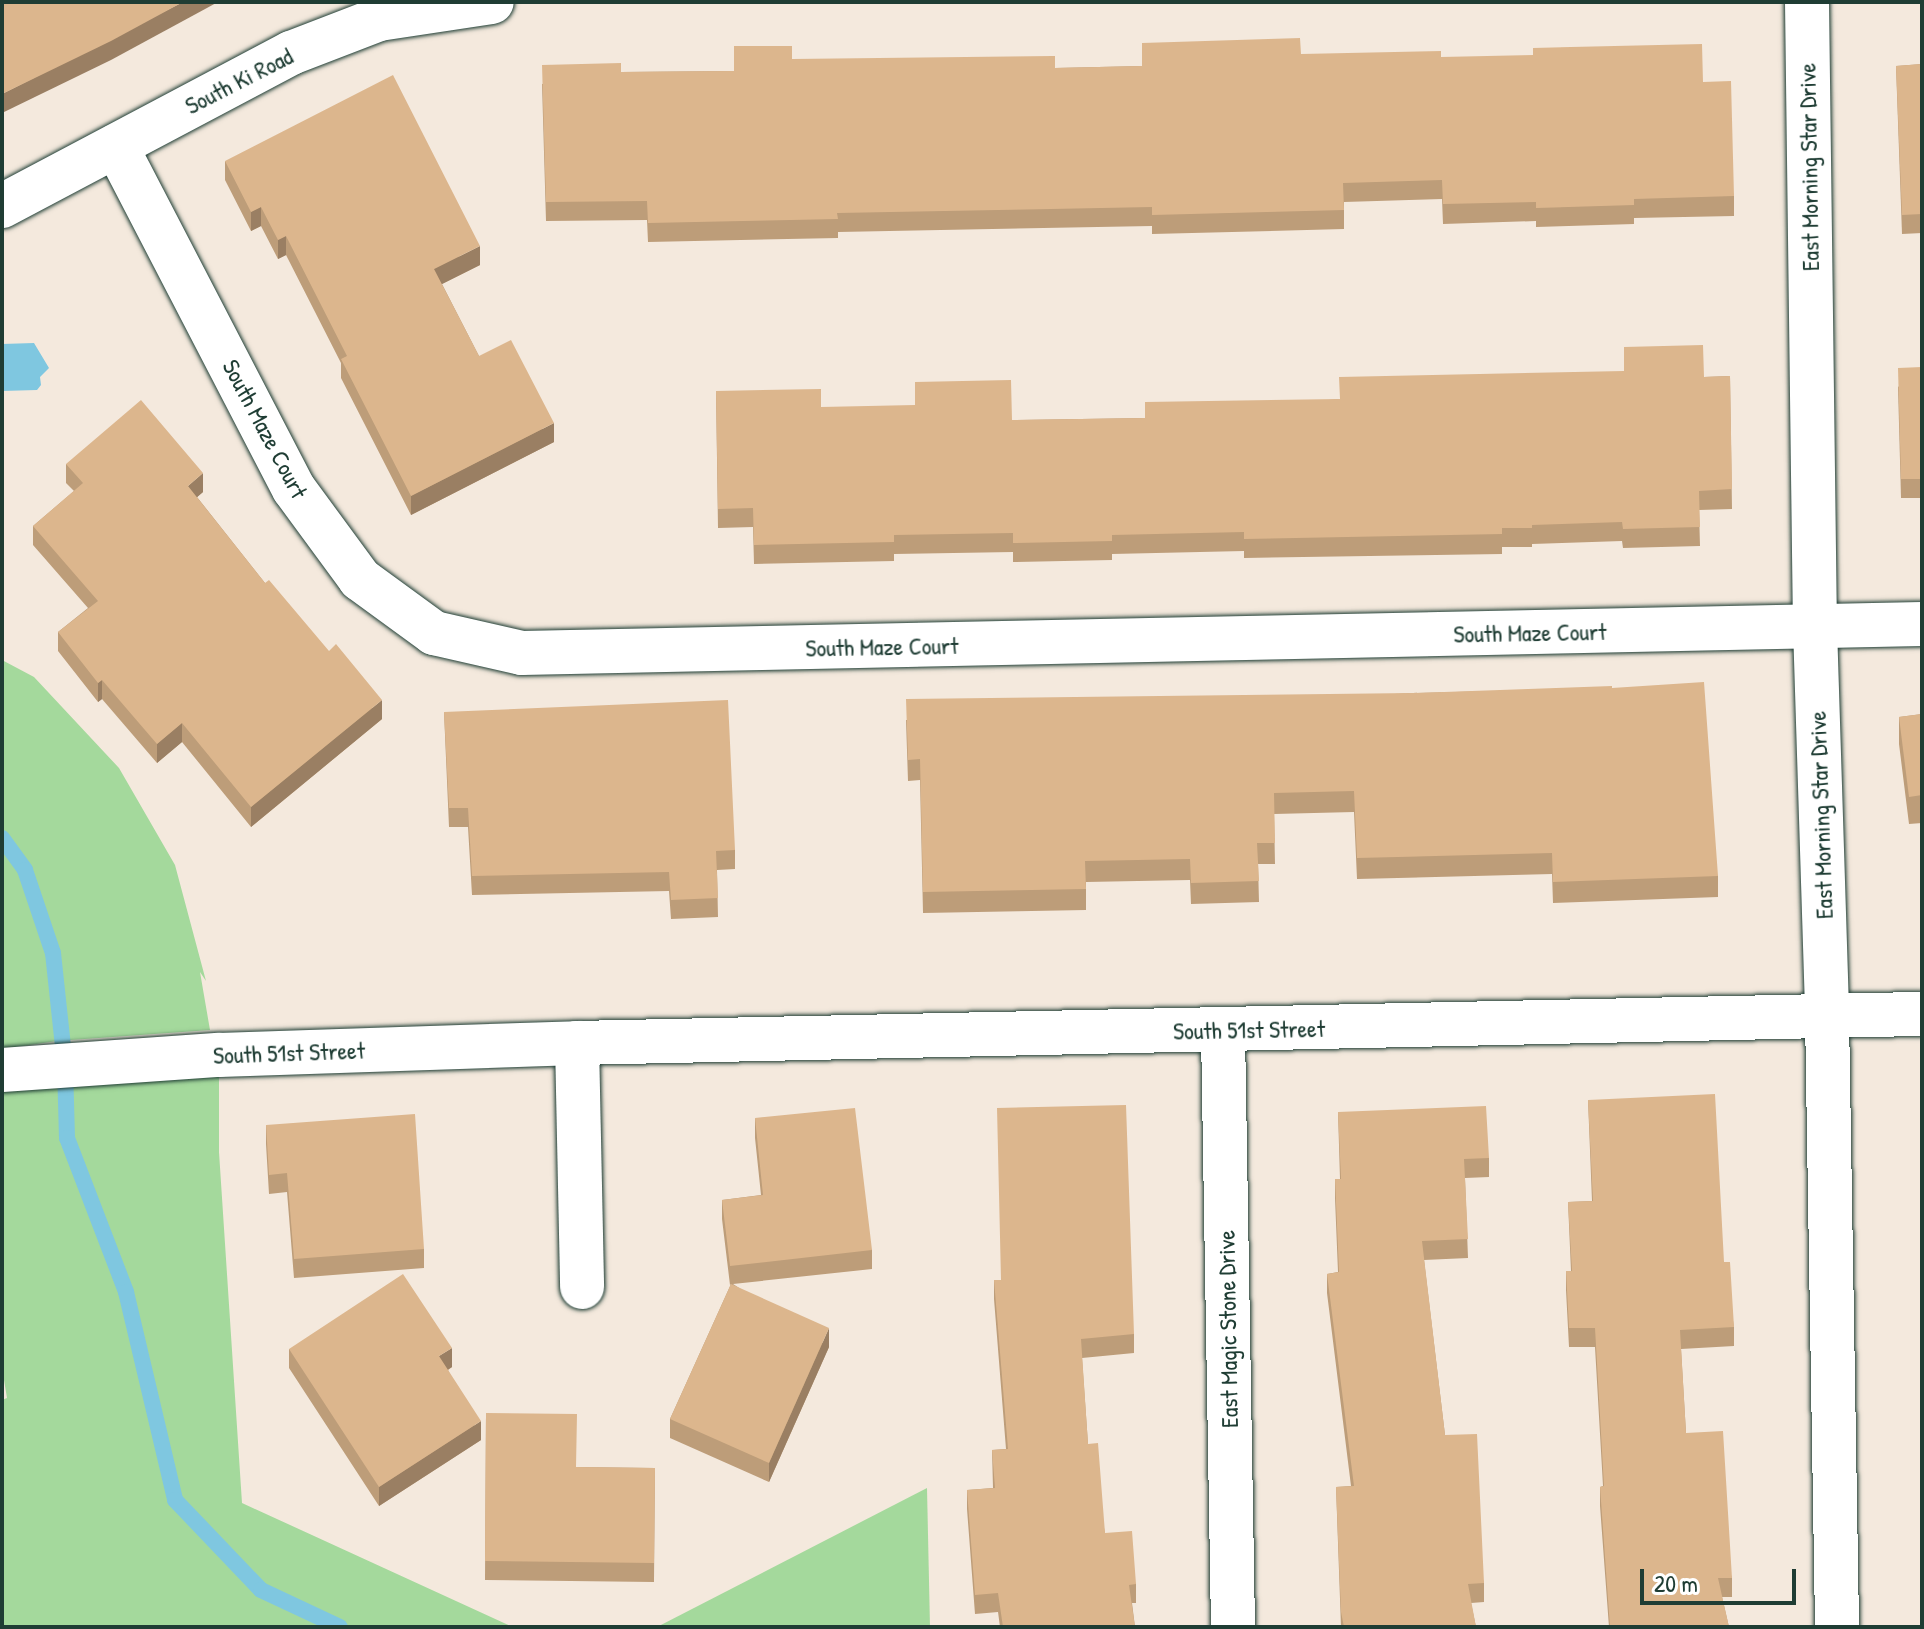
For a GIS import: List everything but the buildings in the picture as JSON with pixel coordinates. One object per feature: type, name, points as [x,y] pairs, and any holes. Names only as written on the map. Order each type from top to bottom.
[{"type":"street","name":"South Ki Road","points":[[2,206],[291,53],[379,19],[492,2]]},
{"type":"street","name":"East Morning Star Drive","points":[[1807,2],[1815,627],[1827,1015],[1837,1627]]},
{"type":"street","name":"South Maze Court","points":[[116,146],[294,489],[360,579],[434,633],[522,653],[1922,624]]},
{"type":"street","name":"South 51st Street","points":[[2,1070],[219,1055],[577,1043],[1922,1014]]},
{"type":"street","name":"East Magic Stone Drive","points":[[1223,1031],[1233,1627]]},
{"type":"street","points":[[577,1043],[582,1287]]},
{"type":"green space","points":[[2,660],[34,677],[119,768],[175,865],[206,981],[200,972],[210,1030],[57,1041],[2,1049]]},
{"type":"green space","points":[[219,1055],[219,1152],[242,1503],[513,1627],[2,1627],[2,1400],[7,1398],[2,1368],[2,1070]]},
{"type":"green space","points":[[927,1488],[930,1627],[657,1627]]},
{"type":"water","points":[[34,343],[49,368],[40,377],[41,385],[37,390],[2,391],[2,344]]},
{"type":"waterway","points":[[2,838],[25,870],[53,953],[65,1066],[67,1138],[126,1292],[175,1500],[261,1590],[340,1627]]}]
